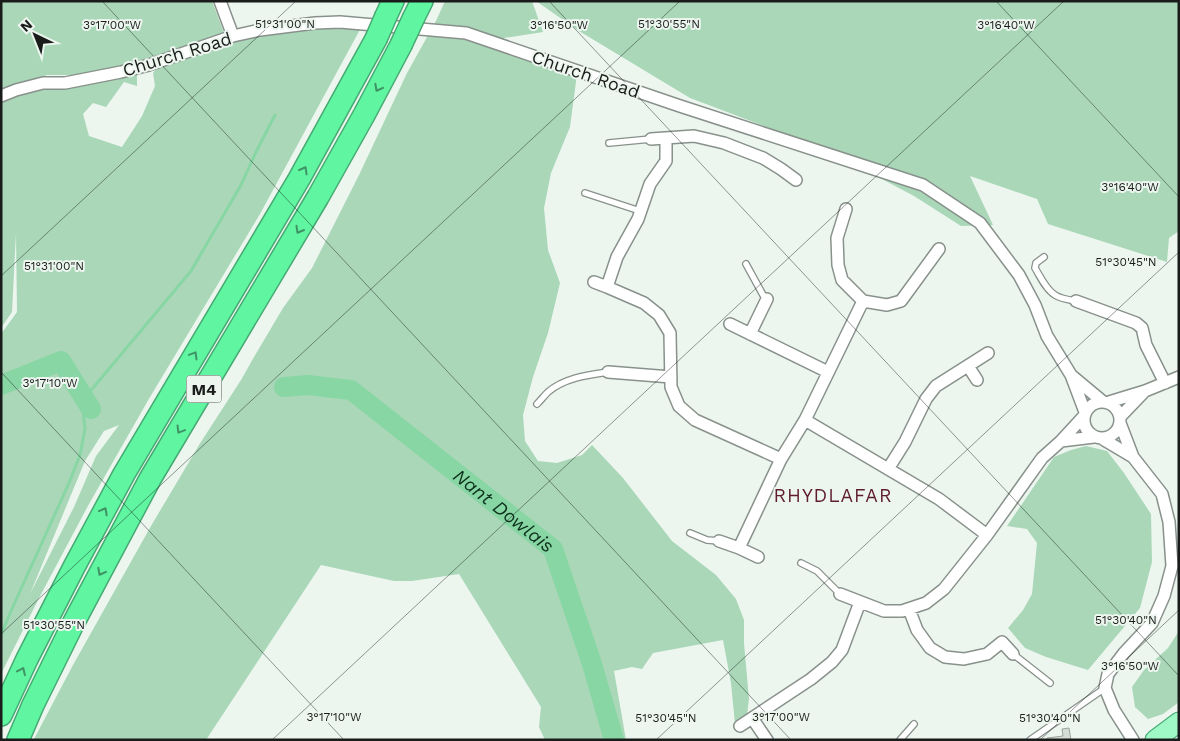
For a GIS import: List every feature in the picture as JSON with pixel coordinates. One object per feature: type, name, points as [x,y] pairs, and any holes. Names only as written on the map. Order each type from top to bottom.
[{"type":"highway","name":"M4","points":[[1,715],[27,659],[124,474],[299,178],[376,39],[389,9]]},
{"type":"highway","name":"M4","points":[[18,740],[74,622],[146,488],[318,197],[364,115],[418,9]]},
{"type":"main road","points":[[1154,740],[1179,722]]},
{"type":"street","points":[[220,1],[233,36]]},
{"type":"street","name":"Church Road","points":[[1,96],[42,83],[66,83],[121,72],[233,36],[260,30],[340,22],[466,33],[680,106],[923,185],[980,223],[1019,275],[1035,305],[1047,336],[1071,375],[1085,414]]},
{"type":"street","points":[[651,139],[694,136],[724,143],[768,161],[796,180]]},
{"type":"street","points":[[607,287],[617,257],[638,219],[650,184],[666,161],[666,138]]},
{"type":"street","points":[[846,209],[837,238],[838,265],[842,280],[862,301],[887,306],[901,301],[939,249]]},
{"type":"street","points":[[594,282],[644,303],[659,315],[670,333],[671,387],[679,406],[695,420],[781,459]]},
{"type":"street","points":[[750,334],[767,299]]},
{"type":"street","points":[[739,548],[781,459],[804,420],[862,301]]},
{"type":"street","points":[[1076,301],[1136,322],[1142,328],[1146,345],[1165,383]]},
{"type":"street","points":[[730,324],[828,372]]},
{"type":"street","points":[[888,469],[905,442],[926,399],[936,386],[988,353]]},
{"type":"street","points":[[968,366],[977,380]]},
{"type":"street","points":[[608,372],[671,377]]},
{"type":"street","name":"Church Road","points":[[1071,375],[1106,402]]},
{"type":"street","points":[[840,594],[884,611],[902,611],[926,604],[944,589],[987,536],[1042,458],[1061,441],[1091,405],[1145,391],[1179,378]]},
{"type":"street","points":[[1061,441],[1108,438],[1118,429],[1120,420],[1145,391]]},
{"type":"street","points":[[1106,402],[1114,406],[1118,411],[1133,457],[1162,494],[1169,522],[1172,566],[1164,596],[1152,623],[1124,653],[1108,674],[1105,688],[1114,710],[1133,740]]},
{"type":"street","points":[[1085,414],[1085,428],[1089,433],[1133,457]]},
{"type":"street","points":[[804,420],[939,499],[987,536]]},
{"type":"street","points":[[719,541],[758,557]]},
{"type":"street","points":[[740,726],[811,679],[832,662],[842,650],[860,602]]},
{"type":"street","points":[[909,609],[917,630],[930,648],[945,657],[964,659],[987,654],[1002,642],[1013,654]]},
{"type":"street","points":[[752,718],[767,740]]},
{"type":"lane","points":[[609,143],[651,139]]},
{"type":"lane","points":[[585,193],[640,211]]},
{"type":"lane","points":[[1044,257],[1036,263],[1035,268],[1050,291],[1060,298],[1076,301]]},
{"type":"lane","points":[[746,264],[767,299]]},
{"type":"lane","points":[[537,404],[548,392],[565,382],[608,372]]},
{"type":"lane","points":[[690,533],[707,540],[719,541]]},
{"type":"lane","points":[[801,563],[817,571],[840,594]]},
{"type":"lane","points":[[1013,654],[1050,683]]},
{"type":"lane","points":[[1030,740],[1105,688]]},
{"type":"lane","points":[[900,740],[914,724]]},
{"type":"green space","points":[[1,1],[212,1],[224,33],[180,50],[111,68],[73,75],[46,75],[43,82],[130,70],[137,75],[137,86],[124,82],[106,107],[93,103],[83,114],[89,136],[122,147],[142,116],[155,86],[153,73],[158,67],[260,30],[363,24],[260,214],[150,397],[89,504],[1,674],[1,334],[17,312],[16,233],[12,312],[1,328]],"holes":[[[119,425],[96,456],[74,507],[30,594],[85,461],[104,431]]]},
{"type":"green space","points":[[445,1],[532,1],[543,32],[504,38],[508,52],[577,74],[570,127],[551,173],[544,208],[548,250],[560,283],[548,333],[533,377],[523,415],[525,441],[538,461],[557,463],[582,455],[592,445],[623,478],[672,541],[716,575],[736,599],[744,620],[749,699],[746,723],[735,724],[731,683],[723,640],[653,653],[642,669],[632,667],[614,671],[626,740],[545,740],[539,727],[541,707],[459,574],[412,581],[394,581],[321,565],[206,740],[35,740],[73,665],[151,526],[283,308],[312,268],[359,175],[407,73]]},
{"type":"green space","points":[[536,1],[1179,1],[1179,231],[1169,238],[1167,262],[1048,224],[1037,199],[970,176],[993,225],[961,226],[914,196],[825,149],[690,98],[579,31]]},
{"type":"green space","points":[[1086,446],[1107,451],[1151,514],[1152,562],[1140,608],[1088,670],[1046,657],[1025,648],[1008,628],[1023,610],[1032,594],[1037,543],[1027,529],[1007,526],[1054,457]]},
{"type":"green space","points":[[1179,631],[1179,702],[1163,714],[1148,719],[1135,707],[1132,687],[1144,670],[1168,648]]},
{"type":"building","points":[[1069,728],[1071,740],[1048,740],[1047,738],[1063,736],[1062,729]]},
{"type":"waterway","points":[[1,635],[80,455],[85,429],[82,401],[191,271],[241,185],[275,115]]},
{"type":"waterway","points":[[1,385],[61,361],[91,409]]},
{"type":"waterway","name":"Nant Dowlais","points":[[284,387],[308,385],[351,390],[553,549],[592,664],[614,740]]},
{"type":"district","name":"RHYDLAFAR","points":[[833,495]]}]
